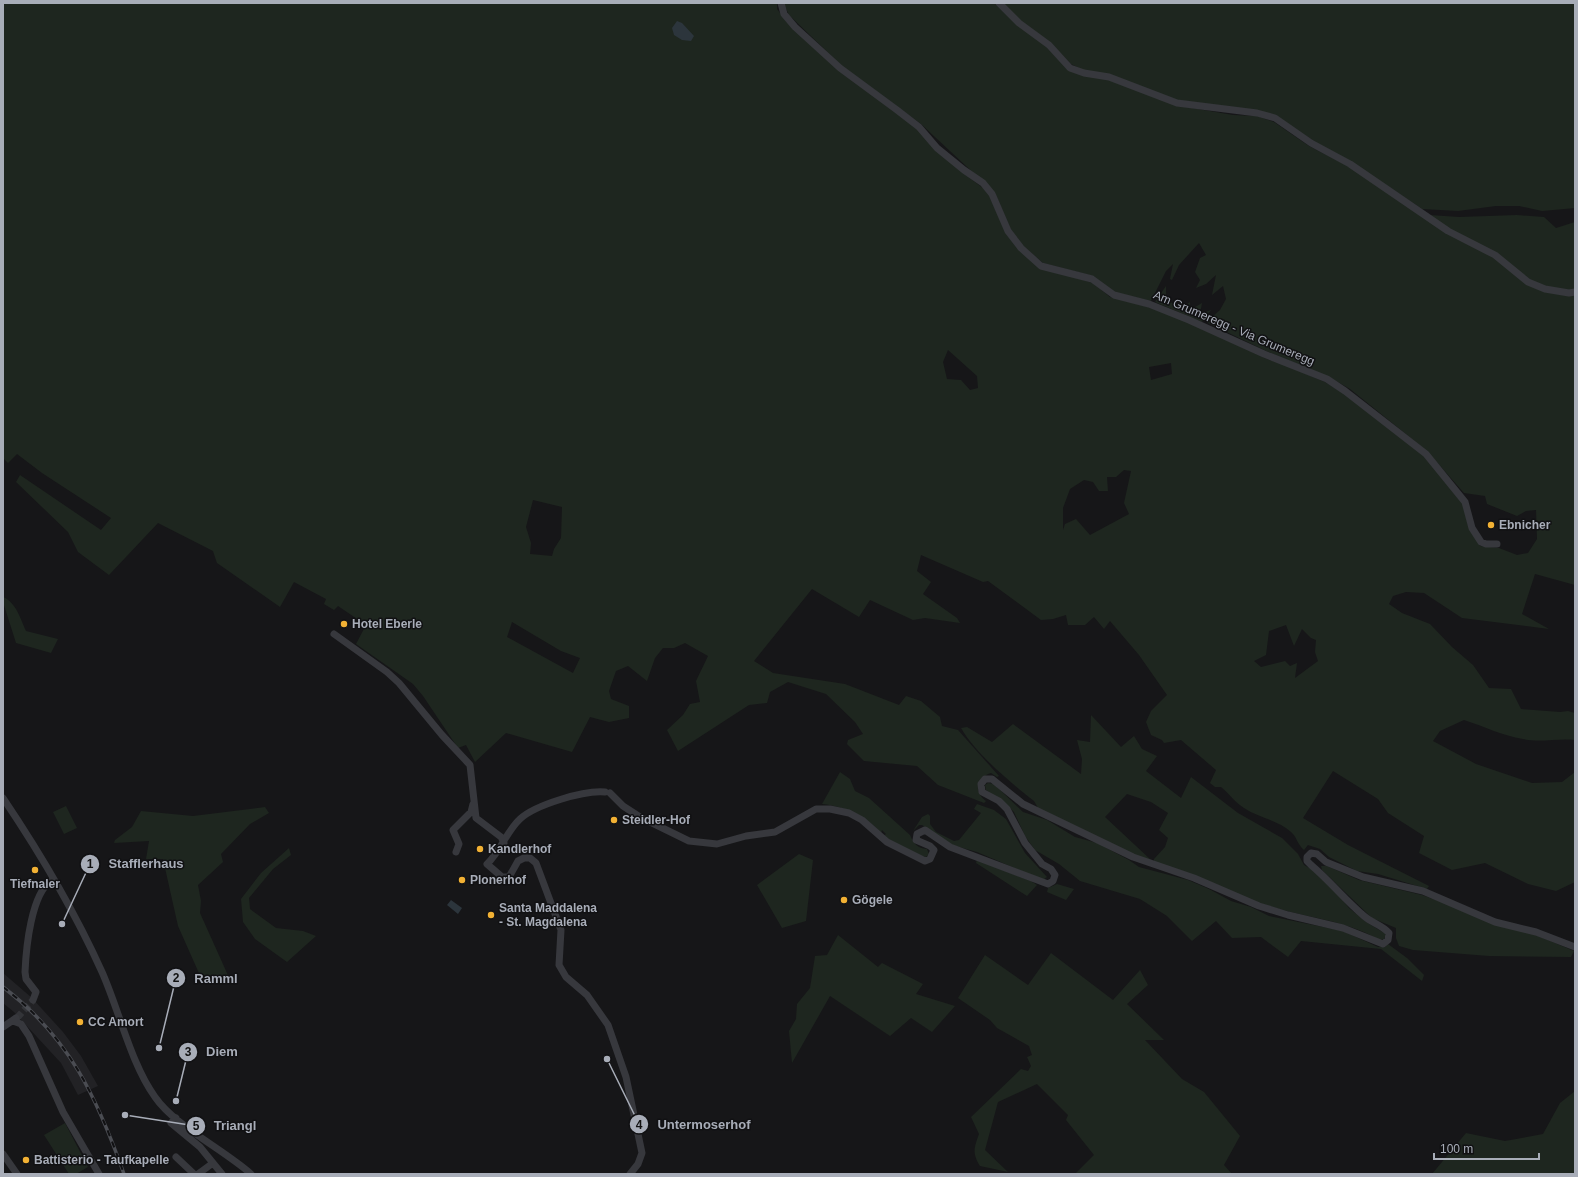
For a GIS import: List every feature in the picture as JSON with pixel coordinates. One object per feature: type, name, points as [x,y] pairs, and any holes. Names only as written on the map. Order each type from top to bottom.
[{"type":"street","name":"Am Grumeregg - Via Grumeregg","points":[[781,3],[784,14],[795,27],[840,68],[919,127],[942,152],[982,183],[992,194],[1008,231],[1021,248],[1041,266],[1092,279],[1114,295],[1149,304],[1182,317],[1264,354],[1327,380],[1345,391],[1426,454],[1465,502],[1472,528],[1481,542],[1486,544],[1498,544]]},
{"type":"street","points":[[999,3],[1019,23],[1049,45],[1070,68],[1084,73],[1109,76],[1177,103],[1257,113],[1274,118],[1311,143],[1350,164],[1448,231],[1495,255],[1528,282],[1545,289],[1569,293],[1575,292]]},
{"type":"street","points":[[334,634],[387,672],[470,765],[476,818],[501,838],[504,843]]},
{"type":"street","points":[[630,1174],[638,1164],[642,1153],[634,1104],[621,1059],[606,1021],[587,995],[566,977],[559,965],[561,930],[536,863],[530,858],[524,858],[518,861],[509,877],[502,877],[487,864],[497,854],[510,831],[520,819],[544,805],[593,791],[607,792],[623,806],[640,817],[689,841],[717,844],[746,836],[776,832],[816,809],[824,808],[849,813],[869,826],[887,842],[926,861],[930,859],[934,850],[930,846],[916,840],[917,834],[925,830],[950,847],[1048,884],[1053,881],[1054,875],[1051,869],[1042,864],[1025,843],[1007,809],[999,802],[982,792],[981,784],[985,779],[992,779],[1023,804],[1132,857],[1194,878],[1259,906],[1355,933],[1383,944],[1388,940],[1389,933],[1385,928],[1365,917],[1336,887],[1307,861],[1307,857],[1311,853],[1317,854],[1326,862],[1363,877],[1423,892],[1495,922],[1536,932],[1575,947]]},
{"type":"street","points":[[3,798],[31,840],[52,880],[86,938],[102,972],[142,1076],[154,1097],[176,1118],[251,1174]]},
{"type":"street","points":[[456,852],[459,844],[453,830],[471,812],[474,802]]},
{"type":"street","points":[[34,1000],[36,992],[26,979],[25,972],[32,915],[42,892],[48,882],[52,880]]},
{"type":"street","points":[[3,1027],[15,1019],[21,1024],[29,1036],[63,1112],[99,1174]]},
{"type":"street","points":[[176,1118],[171,1123],[200,1146],[222,1174]]},
{"type":"street","points":[[3,1154],[17,1174]]},
{"type":"street","points":[[176,1157],[194,1174]]},
{"type":"street","points":[[198,1174],[214,1163]]},
{"type":"shaded area","points":[[3,3],[777,3],[777,9],[793,29],[917,129],[963,173],[983,188],[989,195],[1006,233],[1040,267],[1093,283],[1110,297],[1148,307],[1190,323],[1267,359],[1325,382],[1345,394],[1424,456],[1463,504],[1468,525],[1480,546],[1499,548],[1517,555],[1528,553],[1537,539],[1536,510],[1526,511],[1517,516],[1487,504],[1485,496],[1464,493],[1427,451],[1350,389],[1329,377],[1266,351],[1206,322],[1220,310],[1226,299],[1223,286],[1212,295],[1216,275],[1206,284],[1196,288],[1200,280],[1195,272],[1200,258],[1206,255],[1199,243],[1179,265],[1172,280],[1170,279],[1173,264],[1166,271],[1151,301],[1114,292],[1093,276],[1043,263],[1023,246],[1011,230],[995,193],[921,124],[842,66],[789,15],[784,4],[994,3],[1014,22],[1046,46],[1068,70],[1109,79],[1175,105],[1233,115],[1257,116],[1274,122],[1309,146],[1348,166],[1449,229],[1430,215],[1459,217],[1517,215],[1544,217],[1556,228],[1575,222],[1575,585],[1535,574],[1522,614],[1549,629],[1462,618],[1424,593],[1406,592],[1393,596],[1389,604],[1402,613],[1430,624],[1452,647],[1473,665],[1489,688],[1511,689],[1521,709],[1560,712],[1568,711],[1575,713],[1575,740],[1536,741],[1516,738],[1464,720],[1440,731],[1433,741],[1476,764],[1532,783],[1562,782],[1575,772],[1575,882],[1556,891],[1528,884],[1485,863],[1452,870],[1419,853],[1424,836],[1388,813],[1378,799],[1333,771],[1303,818],[1348,845],[1429,886],[1427,889],[1378,874],[1357,871],[1329,857],[1320,849],[1308,845],[1304,850],[1293,834],[1286,828],[1244,808],[1221,787],[1215,787],[1210,783],[1216,770],[1181,740],[1164,743],[1162,740],[1151,735],[1146,722],[1151,711],[1167,695],[1139,655],[1110,621],[1104,629],[1094,617],[1085,625],[1068,625],[1066,615],[1053,619],[1041,620],[988,581],[983,582],[921,555],[917,571],[931,582],[923,594],[957,618],[960,623],[925,618],[913,620],[870,600],[859,617],[812,589],[754,661],[773,673],[845,684],[899,705],[906,696],[921,701],[940,717],[942,726],[958,730],[999,776],[997,777],[991,773],[986,775],[980,781],[978,789],[979,793],[986,801],[984,803],[938,785],[917,766],[864,761],[847,744],[848,740],[863,734],[855,722],[826,694],[788,682],[770,692],[767,703],[749,705],[678,751],[667,730],[683,715],[690,704],[700,702],[696,681],[708,656],[685,643],[674,648],[663,648],[655,658],[647,681],[628,666],[616,671],[609,691],[611,699],[629,706],[629,718],[609,722],[590,717],[572,752],[506,733],[475,762],[466,745],[458,748],[423,696],[413,684],[356,644],[366,625],[338,606],[334,610],[324,604],[326,599],[294,582],[280,607],[217,563],[213,551],[158,523],[109,575],[78,552],[68,532],[16,482],[20,475],[101,530],[111,518],[42,473],[17,454],[8,463],[3,458]],"holes":[[[948,350],[977,376],[978,388],[970,390],[961,380],[947,379],[943,362]],[[1171,363],[1172,374],[1151,380],[1149,367]],[[1124,470],[1131,471],[1124,503],[1129,514],[1090,535],[1076,519],[1065,524],[1063,530],[1063,508],[1070,489],[1084,480],[1093,482],[1099,491],[1108,491],[1107,477],[1116,477]],[[533,500],[562,507],[561,538],[554,549],[552,556],[530,554],[531,543],[526,527]],[[512,622],[561,651],[580,658],[573,673],[507,637]],[[1286,625],[1294,646],[1302,629],[1311,638],[1316,640],[1315,652],[1318,661],[1295,678],[1297,663],[1290,666],[1285,661],[1261,667],[1254,661],[1266,655],[1269,631]]]},
{"type":"shaded area","points":[[1002,3],[1575,3],[1575,208],[1542,211],[1519,206],[1496,206],[1458,211],[1422,209],[1350,161],[1312,140],[1276,116],[1177,101],[1083,70],[1071,64],[1050,42],[1018,19]]},
{"type":"shaded area","points":[[677,21],[682,23],[694,36],[691,41],[682,40],[674,35],[672,28]]},
{"type":"shaded area","points":[[1166,286],[1166,302],[1175,303],[1181,308],[1190,302],[1190,310],[1202,303],[1200,314],[1211,310],[1202,322],[1155,302]]},
{"type":"shaded area","points":[[3,597],[8,599],[15,607],[26,631],[58,639],[51,653],[16,643],[3,602]]},
{"type":"shaded area","points":[[1091,715],[1121,747],[1134,736],[1142,749],[1157,756],[1146,771],[1181,798],[1191,777],[1238,813],[1282,838],[1298,854],[1304,865],[1311,869],[1336,892],[1349,908],[1366,922],[1386,934],[1384,939],[1379,940],[1366,933],[1338,923],[1280,909],[1252,900],[1154,863],[1154,859],[1165,847],[1168,838],[1159,830],[1168,813],[1151,802],[1127,794],[1105,817],[1151,860],[1150,862],[1038,808],[1034,801],[1004,777],[984,757],[967,738],[961,728],[967,727],[992,742],[1013,724],[1081,774],[1082,759],[1077,740],[1090,742]]},
{"type":"shaded area","points":[[840,772],[850,779],[855,791],[869,798],[910,835],[916,845],[927,849],[929,854],[926,857],[921,856],[888,840],[883,836],[886,834],[882,830],[881,833],[868,821],[854,813],[839,807],[822,804]]},
{"type":"shaded area","points":[[988,783],[994,784],[1023,812],[1047,820],[1075,837],[1097,843],[1139,867],[1188,880],[1231,901],[1251,907],[1269,916],[1343,931],[1378,947],[1385,947],[1388,944],[1407,958],[1424,975],[1422,981],[1381,949],[1301,941],[1288,957],[1261,937],[1232,938],[1216,921],[1192,941],[1167,916],[1140,899],[1080,881],[1059,864],[1035,850],[1025,836],[1014,812],[986,790],[985,785]]},
{"type":"shaded area","points":[[977,804],[994,810],[1006,819],[1025,853],[1047,877],[1043,880],[977,852],[952,845],[922,825],[919,825],[913,831],[922,817],[928,814],[930,816],[930,824],[936,832],[954,841],[959,840],[981,813],[974,809]]},
{"type":"shaded area","points":[[66,806],[77,828],[64,834],[53,812]]},
{"type":"shaded area","points":[[265,807],[269,813],[250,824],[221,854],[223,862],[198,885],[201,901],[200,913],[231,982],[202,980],[178,926],[163,859],[146,859],[149,841],[114,843],[115,840],[132,827],[141,811],[193,816]]},
{"type":"shaded area","points":[[289,848],[291,855],[273,869],[249,898],[250,909],[276,928],[303,931],[316,936],[287,962],[255,939],[243,922],[241,899],[261,873]]},
{"type":"shaded area","points":[[799,854],[813,860],[806,921],[782,928],[757,885]]},
{"type":"shaded area","points":[[977,860],[1031,881],[1037,885],[1027,896],[976,863]]},
{"type":"shaded area","points":[[1321,866],[1327,866],[1359,880],[1422,895],[1536,935],[1574,951],[1571,957],[1489,956],[1413,950],[1399,946],[1396,938],[1396,928],[1372,918],[1322,870]]},
{"type":"shaded area","points":[[1057,884],[1074,889],[1066,900],[1047,892],[1048,888]]},
{"type":"shaded area","points":[[451,900],[462,908],[458,914],[447,905]]},
{"type":"shaded area","points":[[838,935],[878,967],[882,963],[923,984],[916,994],[955,1006],[932,1032],[911,1018],[890,1036],[830,996],[792,1063],[789,1031],[796,1019],[797,1004],[810,988],[815,956],[827,955]]},
{"type":"shaded area","points":[[1051,953],[1113,1000],[1140,970],[1148,985],[1127,1004],[1164,1040],[1145,1040],[1182,1079],[1204,1092],[1240,1136],[1224,1165],[1232,1174],[1075,1174],[1094,1155],[1066,1120],[1068,1115],[1037,1084],[998,1102],[985,1150],[1008,1172],[980,1166],[975,1154],[979,1134],[971,1117],[1021,1069],[1028,1071],[1031,1066],[1027,1057],[1032,1055],[1029,1046],[997,1028],[990,1020],[958,998],[985,955],[1028,985]]},
{"type":"shaded area","points":[[3,973],[32,998],[63,1032],[81,1056],[98,1086],[78,1095],[61,1063],[14,1012],[3,1003]]},
{"type":"shaded area","points":[[1575,1091],[1575,1174],[1432,1174],[1466,1133],[1505,1141],[1543,1134],[1560,1103]]},
{"type":"shaded area","points":[[65,1123],[88,1167],[76,1174],[69,1174],[44,1135]]},
{"type":"tunnel","points":[[17,1018],[33,1000]]},
{"type":"railway","points":[[3,987],[46,1027],[64,1049],[92,1095],[114,1146],[124,1174]]},
{"type":"place","name":"Ebnicher","points":[[1491,525]]},
{"type":"place","name":"Hotel Eberle","points":[[344,624]]},
{"type":"place","name":"Steidler-Hof","points":[[614,820]]},
{"type":"place","name":"Kandlerhof","points":[[480,849]]},
{"type":"place","name":"Tiefnaler","points":[[35,870]]},
{"type":"place","name":"Plonerhof","points":[[462,880]]},
{"type":"place","name":"Gögele","points":[[844,900]]},
{"type":"place","name":"Santa Maddalena - St. Magdalena","points":[[491,915]]},
{"type":"place","name":"Stafflerhaus","points":[[62,924]]},
{"type":"place","name":"CC Amort","points":[[80,1022]]},
{"type":"place","name":"Ramml","points":[[159,1048]]},
{"type":"place","name":"Untermoserhof","points":[[607,1059]]},
{"type":"place","name":"Diem","points":[[176,1101]]},
{"type":"place","name":"Triangl","points":[[125,1115]]},
{"type":"place","name":"Battisterio - Taufkapelle","points":[[26,1160]]}]
